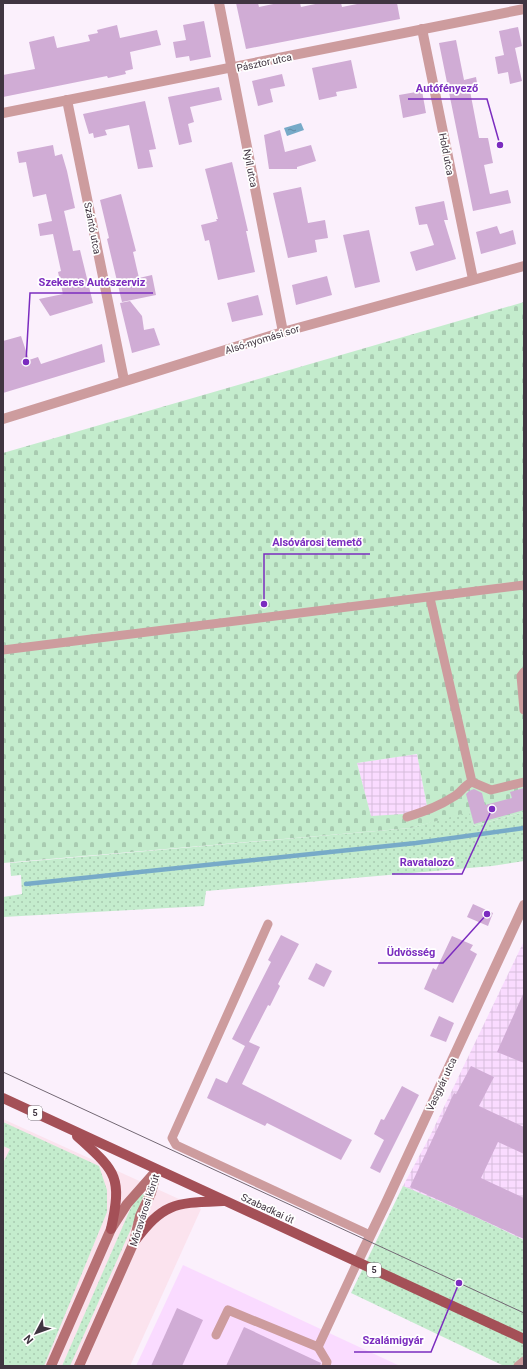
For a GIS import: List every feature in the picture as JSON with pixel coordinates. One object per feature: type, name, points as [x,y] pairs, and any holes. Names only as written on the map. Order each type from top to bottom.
[{"type":"main road","name":"Szabadkai út","points":[[3,1098],[524,1338]]},
{"type":"main road","points":[[68,1128],[107,1163],[114,1178],[116,1200],[111,1229]]},
{"type":"main road","name":"Móravárosi körút","points":[[51,1366],[111,1229],[127,1204],[157,1170]]},
{"type":"main road","name":"Móravárosi körút","points":[[79,1366],[134,1242],[140,1216],[151,1193],[157,1170]]},
{"type":"main road","points":[[134,1242],[148,1223],[168,1207],[188,1203],[224,1201]]},
{"type":"street","name":"Nyíl utca","points":[[219,3],[283,332]]},
{"type":"street","name":"Pásztor utca","points":[[3,113],[524,9]]},
{"type":"street","name":"Hold utca","points":[[422,29],[472,279]]},
{"type":"street","name":"Szántó utca","points":[[67,100],[124,380]]},
{"type":"street","name":"Alsó-nyomási sor","points":[[3,419],[124,380],[283,332],[524,266]]},
{"type":"street","name":"Vasgyár utca","points":[[357,1262],[524,905]]},
{"type":"lane","points":[[3,650],[430,598],[524,585]]},
{"type":"lane","points":[[430,598],[472,782]]},
{"type":"lane","points":[[524,672],[521,676],[524,710]]},
{"type":"lane","points":[[407,817],[434,808],[455,796],[462,787],[472,782],[491,790],[524,782]]},
{"type":"lane","points":[[268,924],[172,1138],[176,1145],[370,1235]]},
{"type":"lane","points":[[318,1347],[357,1262]]},
{"type":"lane","points":[[216,1335],[228,1310],[318,1347],[327,1362],[326,1366]]},
{"type":"lane","points":[[518,1366],[524,1361]]},
{"type":"shaded area","points":[[417,754],[427,806],[404,814],[371,817],[357,763]]},
{"type":"shaded area","points":[[524,941],[524,1240],[465,1212],[403,1186],[429,1138]]},
{"type":"shaded area","points":[[3,1119],[201,1209],[130,1366],[3,1366]]},
{"type":"shaded area","points":[[183,1265],[400,1366],[136,1366]]},
{"type":"green space","points":[[524,302],[524,812],[474,826],[469,812],[411,828],[3,863],[3,453]],"holes":[[[417,754],[427,806],[404,814],[371,816],[357,763]]]},
{"type":"green space","points":[[469,811],[474,826],[524,812],[524,861],[492,866],[206,891],[204,906],[3,917],[3,897],[22,894],[21,875],[11,876],[10,863],[411,828]]},
{"type":"green space","points":[[3,1122],[99,1166],[107,1190],[107,1212],[44,1366],[3,1366],[3,1163],[10,1149],[3,1146]]},
{"type":"green space","points":[[403,1186],[465,1212],[524,1240],[524,1366],[504,1366],[351,1293]]},
{"type":"green space","points":[[142,1194],[146,1195],[70,1366],[62,1366],[129,1212],[134,1202]]},
{"type":"water","points":[[301,123],[304,130],[287,136],[284,128]]},
{"type":"building","points":[[236,3],[258,3],[259,7],[278,3],[300,3],[301,7],[320,3],[341,3],[342,7],[362,3],[397,3],[400,19],[246,49]]},
{"type":"building","points":[[204,21],[211,57],[190,61],[189,56],[176,58],[173,42],[186,40],[183,25]]},
{"type":"building","points":[[117,25],[120,38],[157,30],[161,45],[130,52],[133,69],[125,71],[126,74],[108,78],[107,76],[3,97],[3,75],[35,69],[29,42],[54,36],[57,48],[90,41],[88,35],[98,33],[97,30]]},
{"type":"building","points":[[518,27],[522,46],[515,48],[522,81],[510,84],[508,72],[498,74],[495,57],[504,55],[499,31]]},
{"type":"building","points":[[456,40],[464,80],[476,77],[478,89],[470,91],[479,138],[488,138],[493,163],[484,165],[490,194],[508,190],[511,203],[473,211],[439,43]]},
{"type":"building","points":[[351,60],[357,88],[336,92],[337,96],[319,100],[312,68]]},
{"type":"building","points":[[282,74],[285,86],[270,89],[273,102],[258,106],[252,81]]},
{"type":"building","points":[[219,87],[222,100],[190,107],[194,122],[188,124],[192,142],[179,145],[168,97]]},
{"type":"building","points":[[422,91],[426,113],[403,118],[399,95]]},
{"type":"building","points":[[145,101],[156,149],[149,150],[153,167],[138,169],[129,125],[105,130],[107,135],[94,138],[93,133],[89,134],[83,114]]},
{"type":"building","points":[[280,130],[285,152],[311,145],[316,161],[297,167],[297,169],[269,169],[264,135]]},
{"type":"building","points":[[53,145],[55,156],[62,154],[67,171],[75,208],[64,211],[73,251],[80,250],[93,303],[50,316],[39,299],[63,294],[58,272],[61,271],[53,234],[40,236],[38,224],[52,221],[46,194],[33,197],[26,162],[19,163],[17,152]]},
{"type":"building","points":[[232,162],[248,231],[246,231],[255,272],[218,280],[209,240],[205,241],[201,225],[217,221],[216,219],[218,219],[205,169]]},
{"type":"building","points":[[301,187],[308,223],[325,220],[328,238],[315,240],[317,252],[288,258],[273,193]]},
{"type":"building","points":[[121,194],[136,251],[133,252],[139,278],[152,275],[156,295],[122,302],[107,239],[109,238],[100,200]]},
{"type":"building","points":[[444,201],[448,220],[444,220],[456,259],[416,271],[410,252],[434,245],[427,224],[419,225],[415,207]]},
{"type":"building","points":[[497,226],[500,234],[513,230],[516,244],[481,254],[476,232]]},
{"type":"building","points":[[369,230],[380,282],[355,288],[343,235]]},
{"type":"building","points":[[327,276],[332,295],[296,305],[292,285]]},
{"type":"building","points":[[258,295],[263,315],[232,322],[227,303]]},
{"type":"building","points":[[130,301],[142,316],[144,330],[154,328],[160,345],[132,353],[120,303]]},
{"type":"building","points":[[21,336],[29,360],[38,357],[41,364],[102,344],[105,362],[3,393],[3,341]]},
{"type":"building","points":[[524,788],[524,810],[474,824],[466,794],[469,791],[474,789],[482,793],[485,805],[512,798],[510,792]]},
{"type":"building","points":[[473,904],[493,913],[488,926],[467,917]]},
{"type":"building","points":[[281,935],[299,944],[278,984],[280,986],[270,1006],[268,1005],[249,1042],[260,1047],[242,1084],[352,1140],[341,1160],[267,1123],[265,1126],[207,1098],[216,1078],[227,1083],[245,1046],[232,1039],[271,962],[268,960]]},
{"type":"building","points":[[452,936],[473,945],[470,950],[477,954],[453,1003],[424,989],[433,968],[436,970]]},
{"type":"building","points":[[316,963],[332,971],[324,987],[308,979]]},
{"type":"building","points":[[524,992],[524,1063],[497,1052]]},
{"type":"building","points":[[439,1016],[454,1023],[446,1042],[430,1036]]},
{"type":"building","points":[[471,1066],[494,1077],[479,1106],[524,1127],[524,1154],[498,1142],[481,1178],[524,1198],[524,1239],[410,1187],[454,1093],[456,1094]]},
{"type":"building","points":[[402,1086],[419,1095],[380,1173],[370,1168],[384,1140],[374,1134],[381,1119],[384,1120]]},
{"type":"building","points":[[177,1308],[203,1320],[182,1366],[151,1366]]},
{"type":"building","points":[[244,1327],[321,1363],[320,1366],[226,1366]]},
{"type":"waterway","points":[[26,884],[416,843],[524,828]]},
{"type":"tram line","points":[[3,1072],[524,1313]]},
{"type":"place","name":"Autófényező","points":[[500,145]]},
{"type":"place","name":"Szekeres Autószerviz","points":[[26,362]]},
{"type":"place","name":"Alsóvárosi temető","points":[[264,604]]},
{"type":"place","name":"Ravatalozó","points":[[492,809]]},
{"type":"place","name":"Üdvösség","points":[[487,914]]},
{"type":"place","name":"Szalámigyár","points":[[459,1283]]}]
